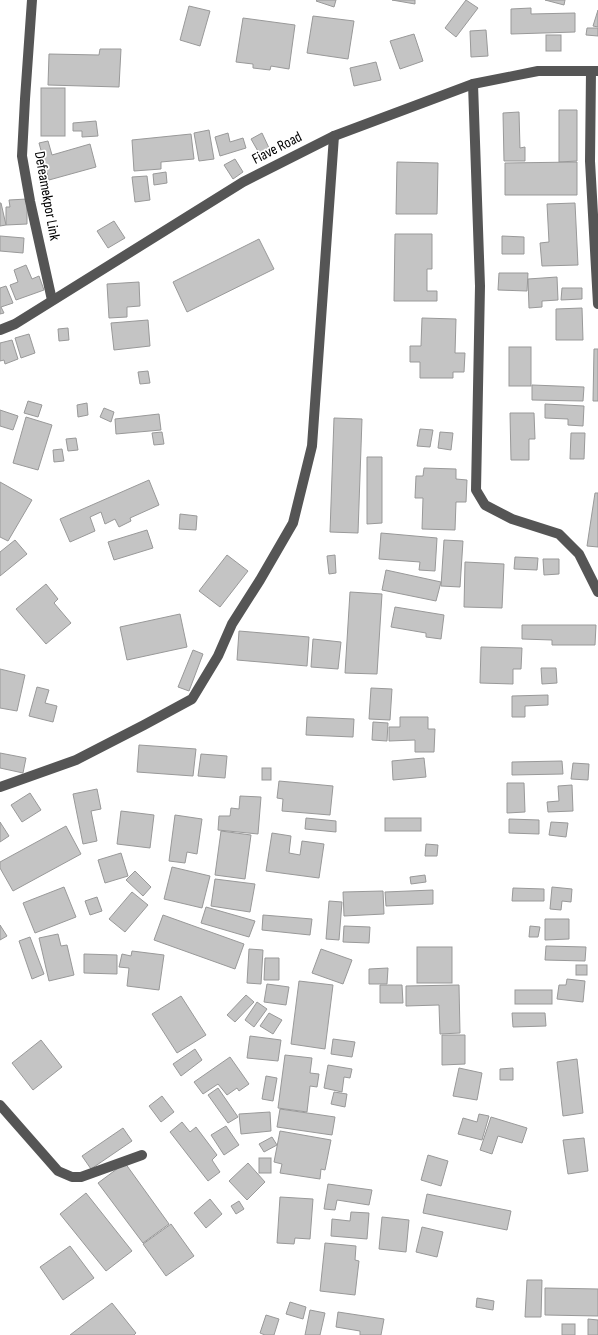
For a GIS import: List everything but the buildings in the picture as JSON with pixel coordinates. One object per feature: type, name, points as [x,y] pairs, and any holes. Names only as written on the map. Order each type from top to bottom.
[{"type":"street","name":"Defeamekpor Link","points":[[32,0],[22,156],[30,201],[52,300]]},
{"type":"street","name":"Fiave Road","points":[[0,330],[15,324],[243,182],[334,136],[473,84],[538,71],[594,71]]},
{"type":"street","points":[[594,71],[590,161],[598,304]]},
{"type":"street","points":[[473,84],[480,286],[476,490],[486,505],[512,519],[559,534],[579,554],[598,592]]},
{"type":"street","points":[[0,787],[76,760],[192,699],[218,656],[232,624],[260,580],[293,523],[312,446],[334,136]]},
{"type":"street","points":[[0,1105],[58,1171],[72,1177],[81,1177],[142,1155]]}]
